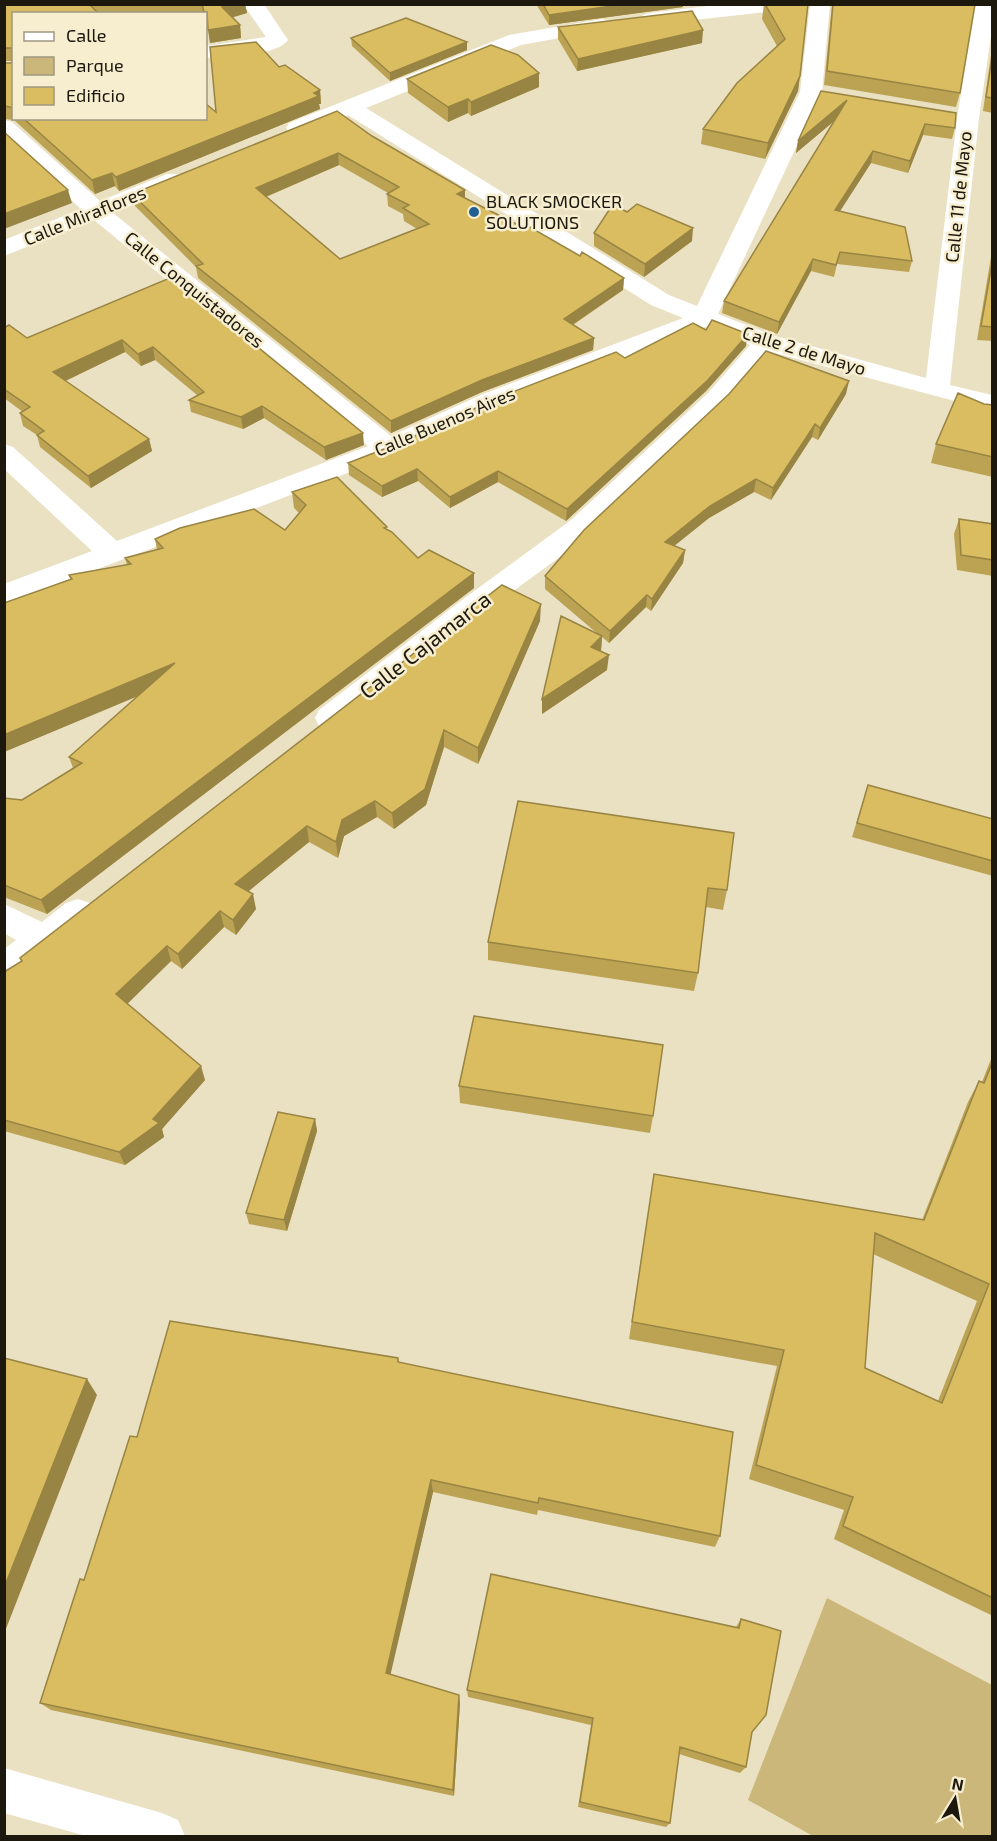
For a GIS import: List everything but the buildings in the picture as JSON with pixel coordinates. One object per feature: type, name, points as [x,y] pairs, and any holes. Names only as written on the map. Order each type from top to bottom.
[{"type":"street","points":[[207,52],[245,49],[278,40],[253,4]]},
{"type":"street","points":[[283,134],[516,39],[573,28],[784,4]]},
{"type":"street","points":[[703,318],[822,94],[820,4]]},
{"type":"street","name":"Calle 11 de Mayo","points":[[937,390],[956,116],[986,4]]},
{"type":"street","name":"Calle 2 de Mayo","points":[[348,106],[660,300],[766,342],[937,390],[993,403]]},
{"type":"street","points":[[956,116],[993,122]]},
{"type":"street","name":"Calle Conquistadores","points":[[4,127],[97,212],[388,448]]},
{"type":"street","name":"Calle Miraflores","points":[[4,249],[195,170]]},
{"type":"street","name":"Calle Buenos Aires","points":[[4,595],[388,448],[492,400],[703,318]]},
{"type":"street","name":"Calle Cajamarca","points":[[308,735],[472,607],[581,527],[717,399],[766,342]]},
{"type":"street","points":[[4,453],[113,554]]},
{"type":"street","points":[[4,968],[101,896]]},
{"type":"street","points":[[4,917],[44,939]]},
{"type":"street","points":[[4,1790],[162,1836]]},
{"type":"green space","points":[[827,1598],[992,1685],[992,1836],[813,1836],[748,1800]]},
{"type":"place","name":"BLACK SMOCKER SOLUTIONS","points":[[474,212]]}]
